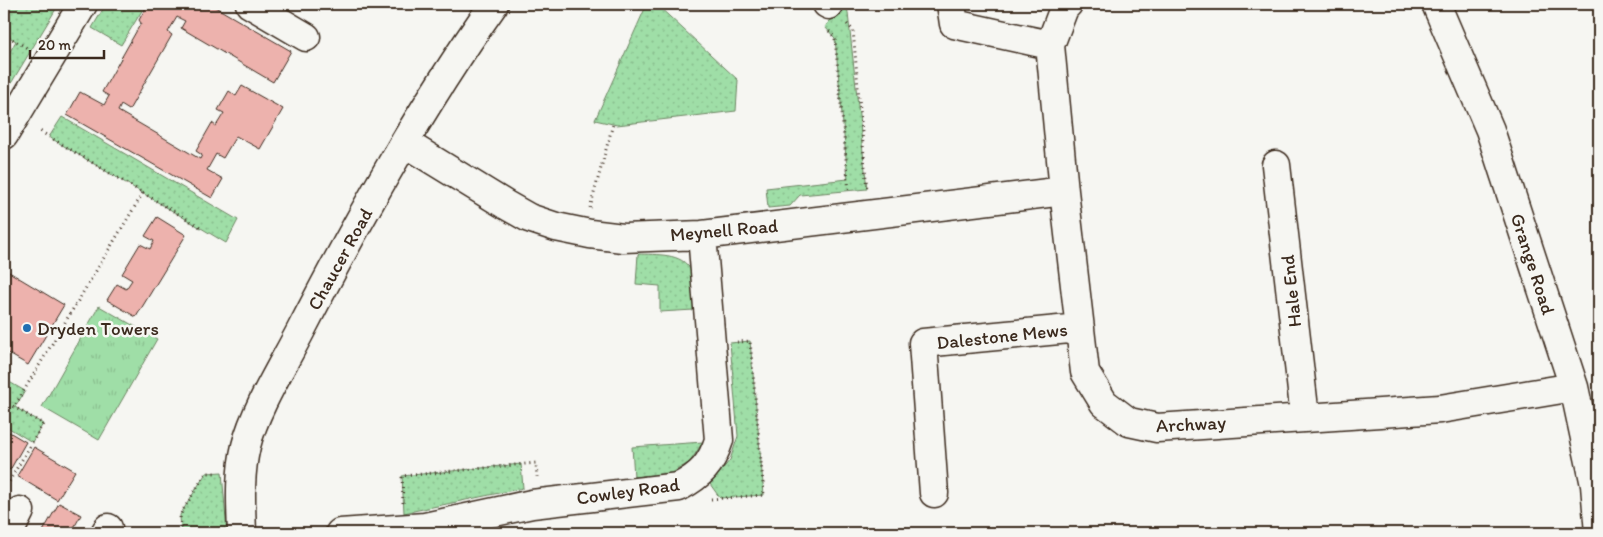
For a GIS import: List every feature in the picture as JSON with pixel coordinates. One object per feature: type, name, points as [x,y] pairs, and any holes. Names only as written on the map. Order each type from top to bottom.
[{"type":"street","points":[[10,125],[83,4]]},
{"type":"street","points":[[250,4],[306,37]]},
{"type":"street","name":"Chaucer Road","points":[[242,533],[241,471],[246,445],[255,420],[327,281],[405,143],[439,85],[494,4]]},
{"type":"street","points":[[951,4],[954,24],[1050,45]]},
{"type":"street","name":"Archway","points":[[1068,4],[1064,8],[1050,45],[1064,191],[1085,372],[1104,403],[1129,422],[1157,428],[1440,409],[1574,387]]},
{"type":"street","name":"Grange Road","points":[[1436,4],[1490,130],[1574,387],[1596,485],[1599,533]]},
{"type":"street","name":"Meynell Road","points":[[405,143],[529,218],[583,233],[623,238],[702,235],[1064,191]]},
{"type":"street","name":"Hale End","points":[[1276,165],[1305,417]]},
{"type":"street","name":"Cowley Road","points":[[340,533],[425,527],[540,503],[679,487],[694,478],[705,468],[714,455],[719,440],[702,235]]},
{"type":"street","name":"Dalestone Mews","points":[[934,493],[923,343],[1080,328]]},
{"type":"path","points":[[831,8],[853,30],[861,216],[835,38],[825,27],[831,8]]},
{"type":"path","points":[[583,233],[613,124]]},
{"type":"path","points":[[10,125],[143,192],[202,228]]},
{"type":"path","points":[[14,407],[143,192]]},
{"type":"path","points":[[4,401],[43,424],[9,520]]},
{"type":"path","points":[[405,528],[402,476],[536,463],[540,503]]},
{"type":"path","points":[[181,533],[180,515],[206,473],[241,471]]},
{"type":"green space","points":[[4,4],[59,4],[4,95],[4,62],[16,41],[4,34]]},
{"type":"green space","points":[[106,4],[146,4],[121,45],[92,28]]},
{"type":"green space","points":[[647,4],[656,4],[738,80],[736,111],[617,125],[595,120]]},
{"type":"green space","points":[[840,4],[847,4],[867,189],[800,195],[790,206],[768,208],[766,188],[848,179],[835,38],[825,27],[839,10]]},
{"type":"green space","points":[[62,117],[238,220],[226,243],[49,137]]},
{"type":"green space","points":[[638,254],[668,256],[682,260],[687,265],[692,275],[694,310],[660,312],[660,286],[636,284]]},
{"type":"green space","points":[[99,306],[157,339],[99,440],[42,407]]},
{"type":"green space","points":[[750,341],[764,495],[720,498],[710,484],[730,460],[738,436],[730,343]]},
{"type":"green space","points":[[4,379],[25,391],[15,407],[43,424],[32,442],[4,425]]},
{"type":"green space","points":[[703,442],[690,462],[672,473],[634,477],[632,447]]},
{"type":"green space","points":[[521,464],[523,488],[404,513],[402,476]]},
{"type":"green space","points":[[222,472],[227,533],[181,533],[180,515],[206,473]]},
{"type":"building","points":[[148,4],[210,4],[291,51],[273,82],[181,28],[185,21],[177,17],[168,32],[172,35],[129,110],[121,105],[118,111],[200,159],[202,155],[196,151],[212,123],[216,126],[224,113],[218,110],[229,91],[236,96],[242,86],[283,109],[260,149],[236,136],[223,158],[216,154],[207,170],[223,179],[212,198],[67,115],[80,92],[104,105],[109,96],[102,92],[141,23],[139,20]]},
{"type":"building","points":[[157,217],[186,235],[136,317],[107,300],[117,284],[126,289],[132,280],[122,274],[140,244],[150,249],[154,241],[145,236]]},
{"type":"building","name":"Dryden Towers","points":[[4,269],[64,305],[28,365],[4,351]]},
{"type":"building","points":[[4,429],[26,442],[10,470],[4,466]]},
{"type":"building","points":[[34,447],[75,471],[57,500],[17,476]]},
{"type":"building","points":[[59,503],[81,515],[71,533],[42,533]]},
{"type":"place","name":"Dryden Towers","points":[[27,328]]}]
